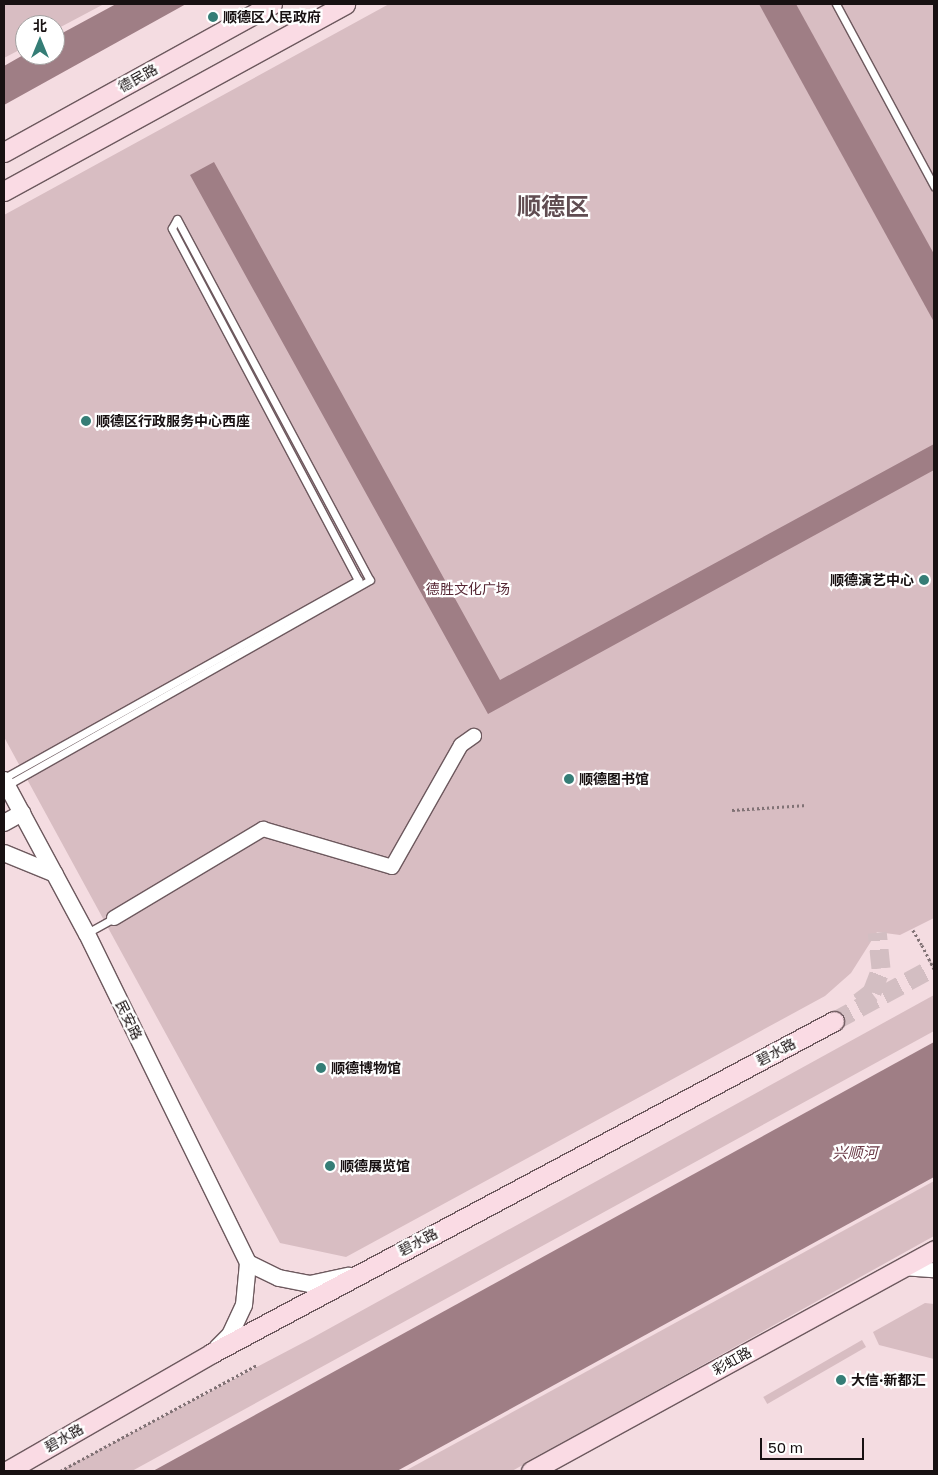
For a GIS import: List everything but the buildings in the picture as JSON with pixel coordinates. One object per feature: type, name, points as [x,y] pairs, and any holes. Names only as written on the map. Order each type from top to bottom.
[{"type":"main road","name":"德民路","points":[[4,152],[272,4]]},
{"type":"main road","points":[[4,191],[344,4]]},
{"type":"main road","name":"碧水路","points":[[7,1471],[212,1353],[834,1021]]},
{"type":"main road","name":"彩虹路","points":[[531,1471],[934,1250]]},
{"type":"street","points":[[114,918],[264,829],[392,867],[461,745],[474,736]]},
{"type":"street","name":"民安路","points":[[5,781],[86,934],[248,1262]]},
{"type":"street","points":[[4,823],[22,813]]},
{"type":"street","points":[[4,853],[55,874]]},
{"type":"street","points":[[212,1353],[230,1335],[244,1305],[248,1262],[279,1278],[310,1284],[357,1275]]},
{"type":"street","points":[[901,1268],[934,1270]]},
{"type":"lane","points":[[836,4],[934,186]]},
{"type":"lane","points":[[177,219],[370,580],[5,781],[358,580],[172,228],[177,219]]},
{"type":"lane","points":[[86,934],[114,918]]},
{"type":"path","points":[[732,810],[807,805]]},
{"type":"path","points":[[913,930],[934,968]]},
{"type":"path","points":[[60,1471],[257,1365]]},
{"type":"green space","points":[[4,4],[104,4],[65,25],[65,15],[15,15],[15,52],[4,58]]},
{"type":"green space","name":"德胜文化广场","points":[[389,4],[934,4],[934,918],[900,935],[877,932],[851,973],[825,996],[346,1257],[280,1243],[4,737],[4,215]]},
{"type":"green space","points":[[934,995],[934,1031],[132,1471],[60,1471],[312,1338]]},
{"type":"green space","points":[[934,1181],[934,1236],[512,1471],[405,1471]]},
{"type":"green space","points":[[925,1303],[934,1304],[934,1359],[879,1345],[873,1332]]},
{"type":"green space","points":[[862,1340],[866,1347],[767,1404],[763,1397]]},
{"type":"water","points":[[116,4],[186,4],[4,105],[4,66],[15,60],[15,65],[65,65],[65,32]]},
{"type":"water","points":[[759,4],[796,4],[934,254],[934,322]]},
{"type":"water","points":[[214,162],[500,680],[934,444],[934,470],[488,714],[190,175]]},
{"type":"water","name":"兴顺河","points":[[934,1042],[934,1177],[397,1471],[153,1471]]},
{"type":"tunnel","points":[[859,1002],[872,992],[881,968],[877,932]]},
{"type":"tunnel","points":[[834,1021],[934,967]]},
{"type":"place","name":"顺德区人民政府","points":[[213,17]]},
{"type":"place","name":"顺德区行政服务中心西座","points":[[86,421]]},
{"type":"place","name":"顺德演艺中心","points":[[924,580]]},
{"type":"place","name":"顺德图书馆","points":[[569,779]]},
{"type":"place","name":"顺德博物馆","points":[[321,1068]]},
{"type":"place","name":"顺德展览馆","points":[[330,1166]]},
{"type":"place","name":"大信·新都汇","points":[[841,1380]]},
{"type":"district","name":"顺德区","points":[[553,206]]}]
